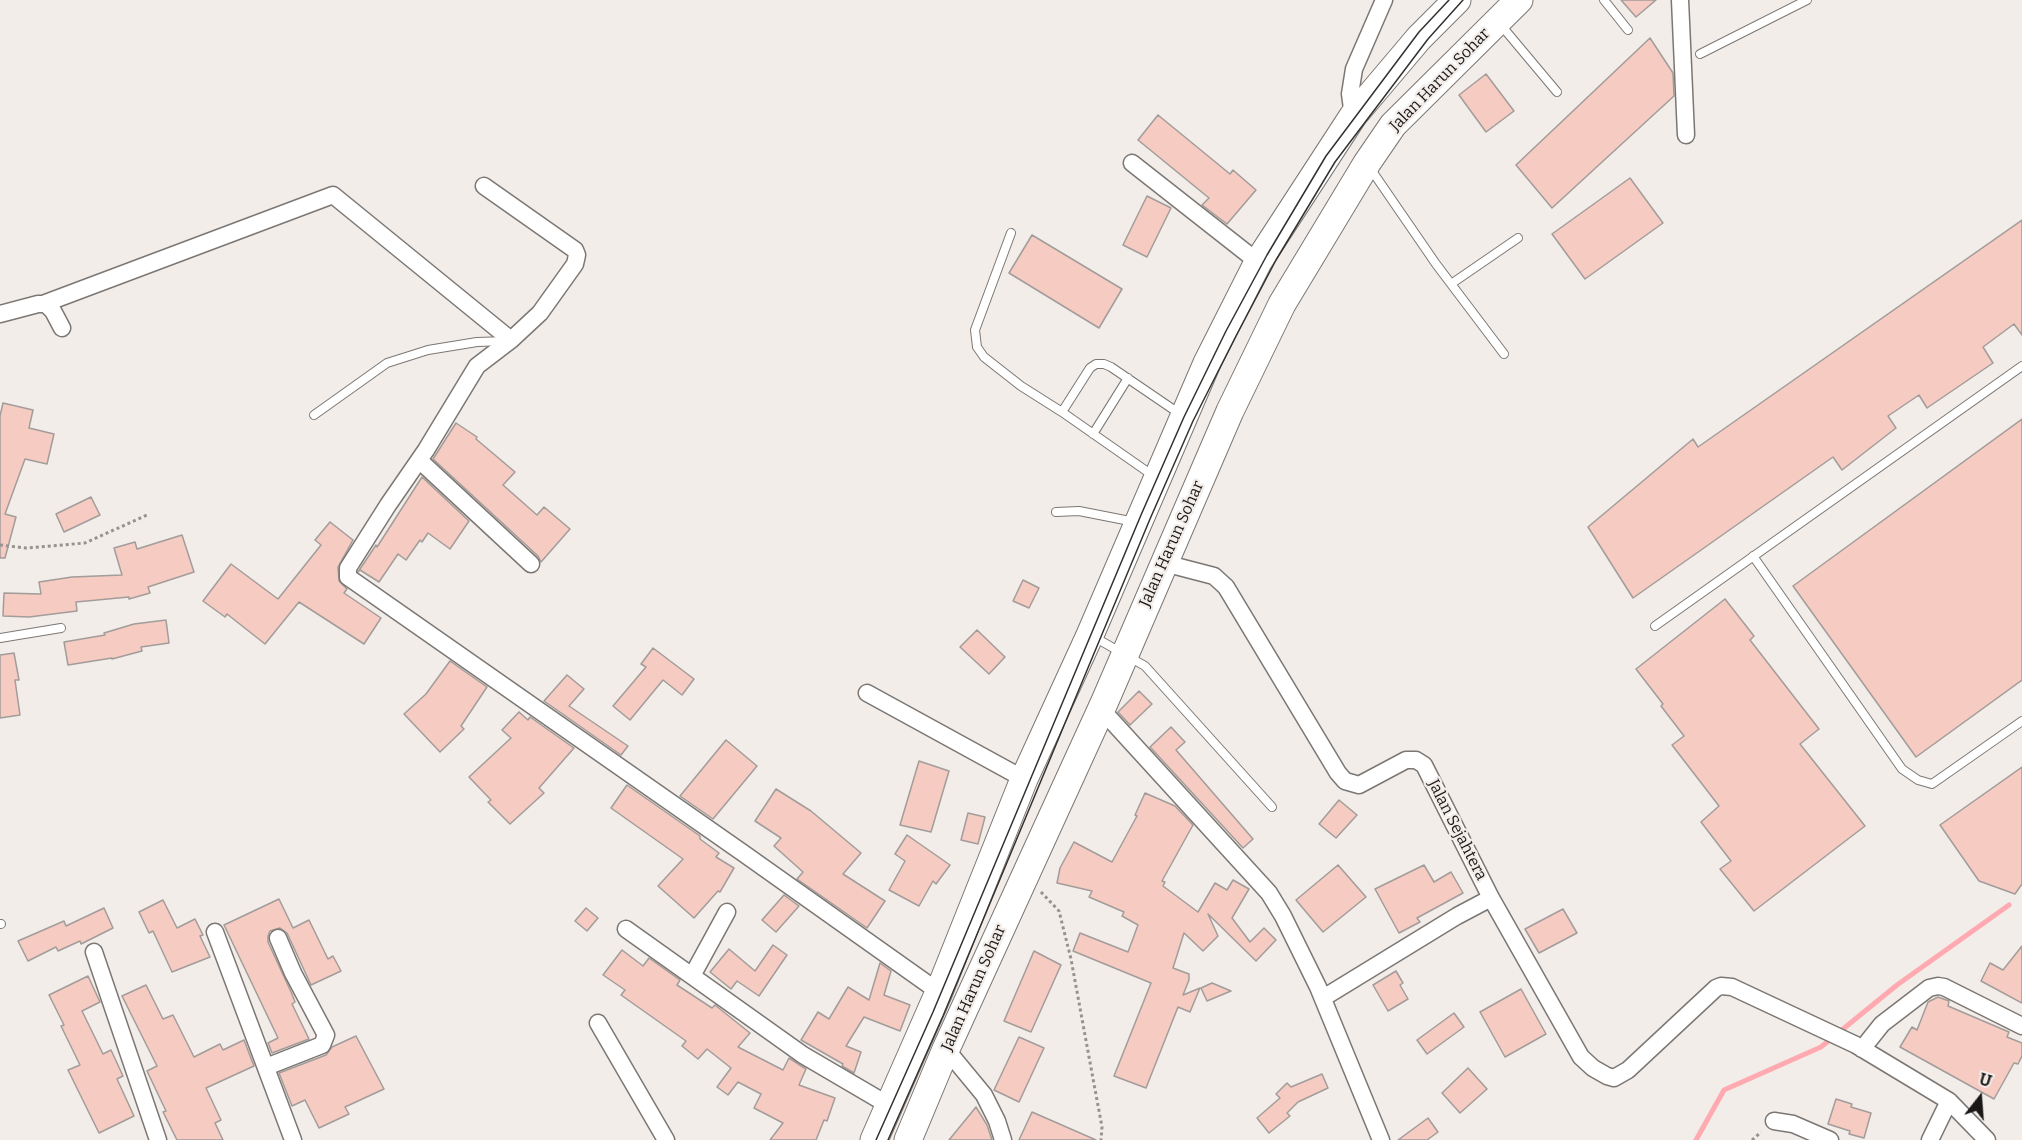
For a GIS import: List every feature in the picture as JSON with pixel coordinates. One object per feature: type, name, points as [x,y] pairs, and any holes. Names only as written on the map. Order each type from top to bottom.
[{"type":"highway","name":"Jalan Harun Sohar","points":[[874,1140],[939,992],[1024,779],[1090,635],[1207,363],[1258,262],[1353,116],[1419,38],[1457,0]]},
{"type":"highway","name":"Jalan Harun Sohar","points":[[908,1140],[946,1048],[1101,709],[1230,411],[1282,304],[1367,163],[1393,126],[1519,0]]},
{"type":"street","points":[[1353,116],[1350,93],[1354,69],[1384,0]]},
{"type":"street","points":[[1680,0],[1686,135]]},
{"type":"street","points":[[1132,163],[1258,262]]},
{"type":"street","points":[[484,186],[575,250],[577,255],[575,264],[540,313],[511,340],[477,366],[348,568],[348,577],[939,992]]},
{"type":"street","points":[[0,314],[43,304],[333,195],[511,340]]},
{"type":"street","points":[[43,304],[48,305],[53,311],[62,328]]},
{"type":"street","points":[[419,460],[531,564]]},
{"type":"street","name":"Jalan Sejahtera","points":[[1164,563],[1214,576],[1226,587],[1345,781],[1359,785],[1406,760],[1416,760],[1424,765],[1491,898],[1581,1057],[1593,1068],[1614,1078],[1628,1070],[1716,988],[1722,986],[1732,987],[1859,1047]]},
{"type":"street","points":[[867,693],[1024,779]]},
{"type":"street","points":[[1101,709],[1269,893],[1323,998],[1381,1140]]},
{"type":"street","points":[[1323,998],[1457,916],[1491,898]]},
{"type":"street","points":[[692,976],[728,912]]},
{"type":"street","points":[[626,928],[803,1054],[890,1106]]},
{"type":"street","points":[[214,933],[293,1140]]},
{"type":"street","points":[[266,1067],[322,1044],[326,1035],[293,973],[278,938]]},
{"type":"street","points":[[94,952],[158,1140]]},
{"type":"street","points":[[1979,1137],[1949,1101],[1859,1047],[1882,1024],[1929,988],[1938,986],[1964,996],[2022,1026]]},
{"type":"street","points":[[598,1023],[666,1140]]},
{"type":"street","points":[[946,1048],[984,1095],[997,1121],[1003,1140]]},
{"type":"street","points":[[1930,1140],[1949,1101]]},
{"type":"street","points":[[1774,1121],[1793,1124],[1830,1140]]},
{"type":"lane","points":[[1604,0],[1628,30]]},
{"type":"lane","points":[[1700,54],[1807,0]]},
{"type":"lane","points":[[1498,21],[1557,93]]},
{"type":"lane","points":[[1367,163],[1451,284],[1504,354]]},
{"type":"lane","points":[[1011,233],[975,330],[974,337],[977,347],[984,357],[1021,386],[1158,479]]},
{"type":"lane","points":[[1451,284],[1518,238]]},
{"type":"lane","points":[[314,416],[387,363],[428,350],[477,342],[511,340]]},
{"type":"lane","points":[[1062,412],[1090,368],[1096,364],[1104,364],[1185,417]]},
{"type":"lane","points":[[1655,626],[2022,366]]},
{"type":"lane","points":[[1093,434],[1128,378]]},
{"type":"lane","points":[[1056,512],[1079,511],[1139,523]]},
{"type":"lane","points":[[1754,556],[1902,769],[1918,780],[1932,784],[2022,721]]},
{"type":"lane","points":[[0,638],[61,628]]},
{"type":"lane","points":[[1090,635],[1145,666],[1272,807]]},
{"type":"path","points":[[0,545],[26,548],[85,543],[147,515]]},
{"type":"path","points":[[1025,876],[1059,911],[1071,959],[1102,1127],[1101,1140]]},
{"type":"building","points":[[1621,0],[1656,0],[1636,17]]},
{"type":"building","points":[[1650,38],[1673,73],[1674,96],[1552,208],[1516,165]]},
{"type":"building","points":[[1486,74],[1514,111],[1486,132],[1459,95]]},
{"type":"building","points":[[1158,115],[1230,174],[1233,170],[1256,190],[1227,224],[1202,205],[1209,198],[1138,140]]},
{"type":"building","points":[[1630,178],[1663,223],[1585,279],[1552,234]]},
{"type":"building","points":[[1147,196],[1171,208],[1147,257],[1123,245]]},
{"type":"building","points":[[2022,220],[2022,335],[2014,324],[1983,347],[1993,363],[1927,408],[1919,395],[1888,416],[1896,428],[1842,470],[1833,457],[1633,598],[1588,527],[1693,439],[1698,447]]},
{"type":"building","points":[[1032,235],[1122,289],[1099,328],[1009,273]]},
{"type":"building","points":[[3,403],[33,410],[29,428],[54,434],[47,464],[25,459],[5,514],[16,517],[5,558],[0,558],[0,416]]},
{"type":"building","points":[[2022,419],[2022,680],[1916,757],[1793,586]]},
{"type":"building","points":[[456,423],[477,437],[476,439],[515,472],[503,485],[537,515],[544,507],[570,529],[541,562],[538,556],[433,459]]},
{"type":"building","points":[[422,477],[469,521],[450,549],[428,533],[406,560],[398,554],[379,582],[360,570],[358,572],[376,545],[377,547]]},
{"type":"building","points":[[91,497],[100,515],[64,532],[56,514]]},
{"type":"building","points":[[330,522],[353,540],[338,567],[339,581],[347,589],[344,593],[381,618],[364,644],[299,602],[265,644],[227,614],[225,617],[203,601],[231,564],[278,599],[321,545],[315,540]]},
{"type":"building","points":[[182,535],[194,572],[148,587],[150,593],[129,599],[129,597],[76,602],[77,611],[29,617],[3,616],[4,593],[41,594],[39,582],[72,577],[122,575],[114,548],[135,542],[137,549]]},
{"type":"building","points":[[1023,580],[1039,588],[1029,608],[1013,601]]},
{"type":"building","points":[[1725,599],[1754,636],[1750,640],[1819,729],[1800,744],[1865,826],[1754,911],[1720,869],[1731,861],[1701,822],[1719,806],[1672,745],[1684,736],[1636,669]]},
{"type":"building","points":[[166,620],[169,643],[141,647],[142,651],[112,659],[68,665],[64,642],[105,635],[104,633],[134,624]]},
{"type":"building","points":[[977,630],[1005,657],[989,674],[960,647]]},
{"type":"building","points":[[653,648],[694,679],[682,695],[663,680],[630,720],[613,706],[646,667],[641,664]]},
{"type":"building","points":[[14,653],[19,680],[15,680],[20,715],[0,718],[0,655]]},
{"type":"building","points":[[450,661],[487,687],[461,726],[464,729],[440,752],[404,714],[426,694]]},
{"type":"building","points":[[567,675],[584,689],[569,706],[628,746],[621,755],[544,701]]},
{"type":"building","points":[[1139,691],[1152,704],[1130,725],[1118,712]]},
{"type":"building","points":[[519,712],[528,720],[530,717],[574,748],[539,788],[544,793],[510,824],[488,802],[491,800],[469,777],[511,738],[502,730]]},
{"type":"building","points":[[1171,727],[1185,742],[1176,750],[1253,839],[1243,848],[1150,747]]},
{"type":"building","points":[[726,740],[757,766],[713,819],[680,796]]},
{"type":"building","points":[[919,761],[949,771],[931,832],[900,825]]},
{"type":"building","points":[[2022,767],[2022,884],[2015,894],[1979,881],[1940,825]]},
{"type":"building","points":[[627,785],[700,836],[700,839],[719,853],[716,857],[734,868],[720,892],[718,891],[694,918],[658,886],[683,859],[611,808]]},
{"type":"building","points":[[776,789],[811,811],[861,853],[843,874],[885,901],[867,928],[797,879],[803,872],[774,846],[781,838],[755,821]]},
{"type":"building","points":[[1145,793],[1175,806],[1193,825],[1162,881],[1165,882],[1163,886],[1198,912],[1215,883],[1227,890],[1233,880],[1249,889],[1232,918],[1250,942],[1264,928],[1276,940],[1256,961],[1208,914],[1218,936],[1203,951],[1184,933],[1173,968],[1189,974],[1183,995],[1200,988],[1190,1012],[1178,1007],[1146,1088],[1114,1076],[1151,983],[1073,951],[1080,933],[1128,952],[1138,925],[1122,916],[1124,912],[1089,897],[1092,891],[1057,883],[1060,868],[1074,842],[1112,862],[1137,816],[1135,815]]},
{"type":"building","points":[[1339,800],[1357,815],[1336,838],[1319,824]]},
{"type":"building","points":[[968,813],[985,817],[978,844],[961,840]]},
{"type":"building","points":[[907,835],[950,865],[936,884],[933,881],[919,906],[889,890],[905,861],[895,854]]},
{"type":"building","points":[[1338,865],[1366,897],[1323,932],[1296,900]]},
{"type":"building","points":[[1424,865],[1434,882],[1451,872],[1463,893],[1417,918],[1420,922],[1399,933],[1375,889]]},
{"type":"building","points":[[784,895],[799,906],[776,932],[762,920]]},
{"type":"building","points":[[279,899],[293,928],[309,920],[328,959],[333,956],[341,971],[311,985],[287,933],[280,928],[270,931],[268,942],[292,994],[295,1002],[292,1004],[309,1039],[272,1053],[268,1043],[278,1038],[224,925]]},
{"type":"building","points":[[163,900],[177,928],[195,919],[210,957],[172,972],[153,931],[149,933],[139,912]]},
{"type":"building","points":[[104,908],[113,928],[81,944],[80,941],[58,951],[56,947],[28,961],[18,941],[64,921],[66,926]]},
{"type":"building","points":[[586,908],[598,918],[587,931],[575,921]]},
{"type":"building","points":[[1563,909],[1577,933],[1539,953],[1525,929]]},
{"type":"building","points":[[773,945],[787,955],[759,996],[737,981],[731,989],[710,972],[729,949],[755,971]]},
{"type":"building","points":[[2022,946],[2022,1003],[1981,981],[1990,963],[2003,970]]},
{"type":"building","points":[[622,950],[643,966],[649,958],[680,980],[677,985],[712,1008],[715,1005],[750,1033],[738,1047],[783,1070],[789,1058],[806,1069],[799,1085],[835,1098],[827,1121],[824,1120],[816,1140],[770,1140],[783,1123],[754,1108],[761,1094],[738,1082],[728,1095],[717,1087],[731,1068],[707,1049],[698,1059],[682,1046],[686,1041],[621,995],[625,990],[603,975]]},
{"type":"building","points":[[1034,951],[1061,965],[1031,1032],[1004,1021]]},
{"type":"building","points":[[880,963],[891,971],[884,995],[910,1005],[900,1031],[864,1017],[846,1046],[861,1052],[854,1073],[842,1066],[843,1064],[801,1040],[818,1012],[829,1019],[848,987],[869,1000]]},
{"type":"building","points":[[1396,971],[1403,983],[1400,985],[1408,999],[1388,1011],[1373,985]]},
{"type":"building","points":[[88,976],[100,1002],[82,1011],[103,1054],[111,1050],[123,1076],[117,1079],[134,1116],[99,1133],[68,1070],[80,1065],[49,995]]},
{"type":"building","points":[[1212,983],[1231,991],[1207,1001],[1201,988]]},
{"type":"building","points":[[146,985],[163,1019],[173,1015],[194,1057],[220,1044],[223,1050],[244,1040],[254,1066],[206,1088],[221,1120],[215,1123],[223,1140],[177,1140],[163,1112],[166,1111],[147,1071],[157,1066],[122,996]]},
{"type":"building","points":[[1521,989],[1546,1034],[1505,1057],[1480,1012]]},
{"type":"building","points":[[1938,997],[1949,1001],[1948,1006],[2009,1032],[2007,1037],[2022,1043],[2022,1056],[2018,1064],[2014,1063],[1994,1099],[1900,1047],[1912,1027],[1917,1030],[1928,1002]]},
{"type":"building","points":[[1454,1013],[1464,1027],[1427,1054],[1417,1040]]},
{"type":"building","points":[[356,1036],[384,1089],[345,1107],[349,1114],[319,1128],[305,1100],[292,1106],[279,1073],[326,1055],[332,1047]]},
{"type":"building","points":[[1019,1037],[1044,1048],[1019,1102],[994,1090]]},
{"type":"building","points":[[1468,1068],[1487,1089],[1460,1113],[1442,1093]]},
{"type":"building","points":[[1322,1074],[1328,1088],[1298,1102],[1287,1113],[1290,1116],[1269,1133],[1257,1118],[1280,1098],[1276,1094],[1287,1083],[1291,1087]]},
{"type":"building","points":[[1836,1099],[1852,1104],[1851,1107],[1871,1113],[1864,1138],[1828,1124]]},
{"type":"building","points":[[976,1107],[987,1125],[992,1140],[949,1140]]},
{"type":"building","points":[[1032,1112],[1096,1140],[1019,1140]]},
{"type":"building","points":[[1428,1118],[1438,1132],[1427,1140],[1398,1140]]},
{"type":"waterway","points":[[1696,1140],[1724,1090],[1821,1047],[1897,985],[2009,905]]},
{"type":"tram line","points":[[876,1140],[933,1012],[1141,515],[1184,417],[1226,331],[1267,255],[1326,156],[1419,32],[1449,0]]},
{"type":"tram line","points":[[888,1140],[943,1016],[1193,421],[1276,260],[1335,162],[1428,39],[1463,0]]}]
